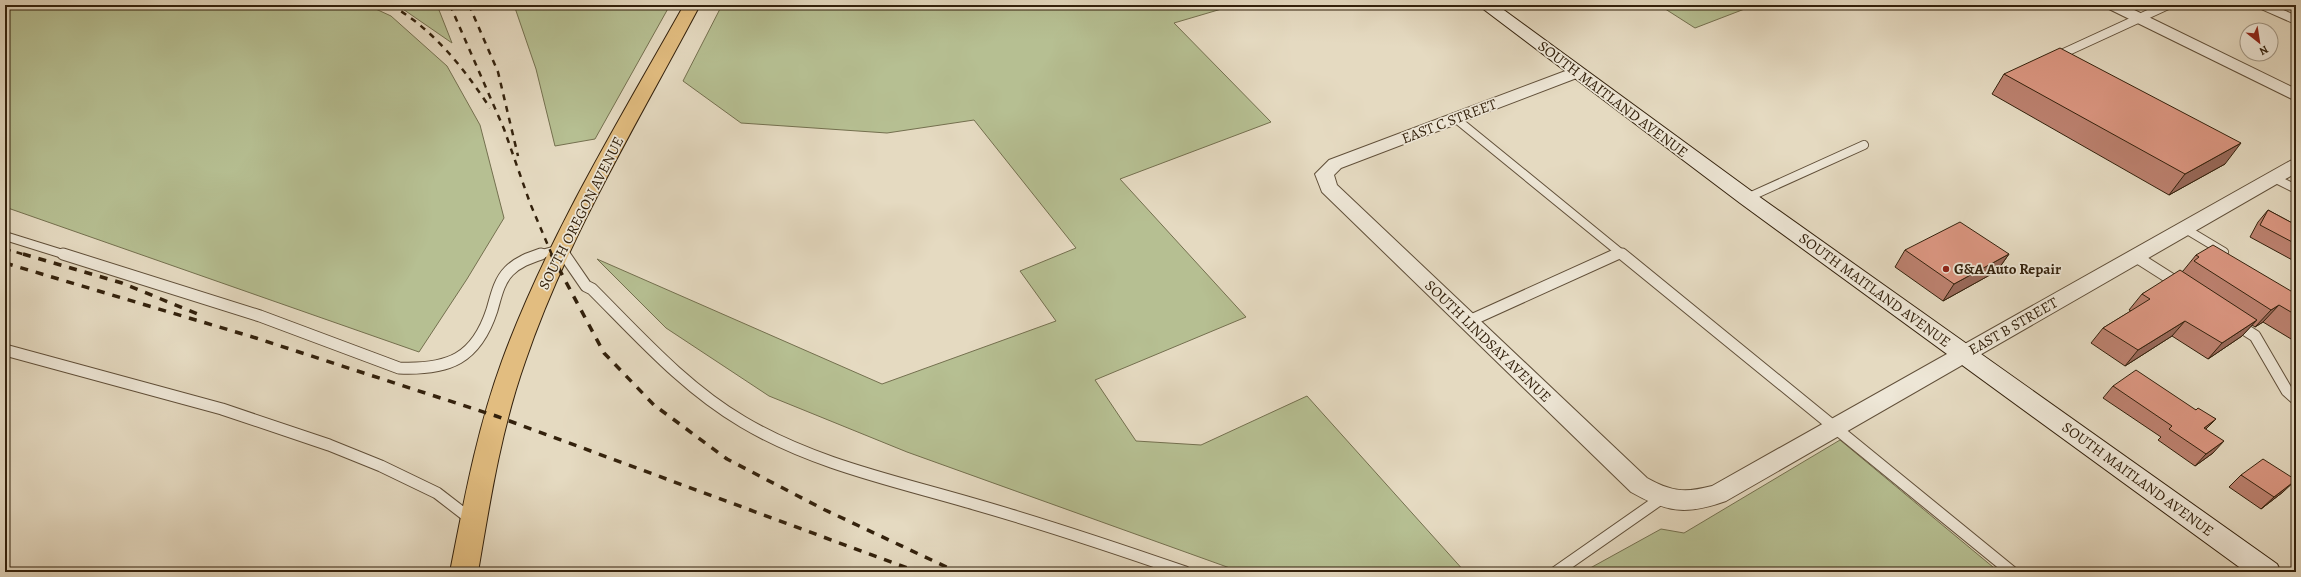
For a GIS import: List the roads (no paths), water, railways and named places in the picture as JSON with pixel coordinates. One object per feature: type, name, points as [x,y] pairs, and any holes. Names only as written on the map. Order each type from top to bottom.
[{"type":"main road","name":"SOUTH OREGON AVENUE","points":[[464,572],[472,520],[485,458],[513,362],[560,249],[692,5]]},
{"type":"street","name":"SOUTH MAITLAND AVENUE","points":[[1486,5],[1747,198],[2267,572]]},
{"type":"street","points":[[2112,5],[2296,96]]},
{"type":"street","name":"EAST C STREET","points":[[1324,174],[1335,164],[1576,72]]},
{"type":"street","name":"EAST B STREET","points":[[1662,498],[1690,501],[1718,494],[2296,165]]},
{"type":"street","name":"SOUTH LINDSAY AVENUE","points":[[1324,174],[1329,188],[1467,322],[1639,485],[1662,498]]},
{"type":"lane","points":[[2054,58],[2168,5]]},
{"type":"lane","points":[[2262,5],[2296,20]]},
{"type":"lane","points":[[1455,118],[1619,253],[1837,426],[2012,572]]},
{"type":"lane","points":[[1747,198],[1864,145]]},
{"type":"lane","points":[[2274,178],[2296,189]]},
{"type":"lane","points":[[2184,228],[2230,256]]},
{"type":"lane","points":[[5,236],[260,316],[399,368],[420,370],[438,366],[462,356],[478,342],[486,327],[501,282],[509,270],[519,263],[560,249],[586,286],[592,288],[674,371],[742,421],[788,446],[843,466],[1065,530],[1185,572]]},
{"type":"lane","points":[[1467,322],[1619,253]]},
{"type":"lane","points":[[2135,256],[2190,292]]},
{"type":"lane","points":[[2229,319],[2255,336],[2287,391],[2296,398]]},
{"type":"lane","points":[[5,350],[188,400],[324,442],[432,490],[472,520]]},
{"type":"lane","points":[[1556,572],[1662,498]]},
{"type":"railway","points":[[391,5],[421,26],[446,50],[469,78],[490,108]]},
{"type":"railway","points":[[450,5],[504,129],[530,203],[552,255]]},
{"type":"railway","points":[[469,5],[498,72],[518,156]]},
{"type":"railway","points":[[5,249],[26,255]]},
{"type":"railway","points":[[23,254],[122,283],[200,315]]},
{"type":"railway","points":[[551,254],[604,353],[654,405],[727,459],[823,509],[957,572]]},
{"type":"railway","points":[[5,263],[256,338],[496,416],[918,572]]},
{"type":"place","name":"G&A Auto Repair","points":[[1946,269]]}]
